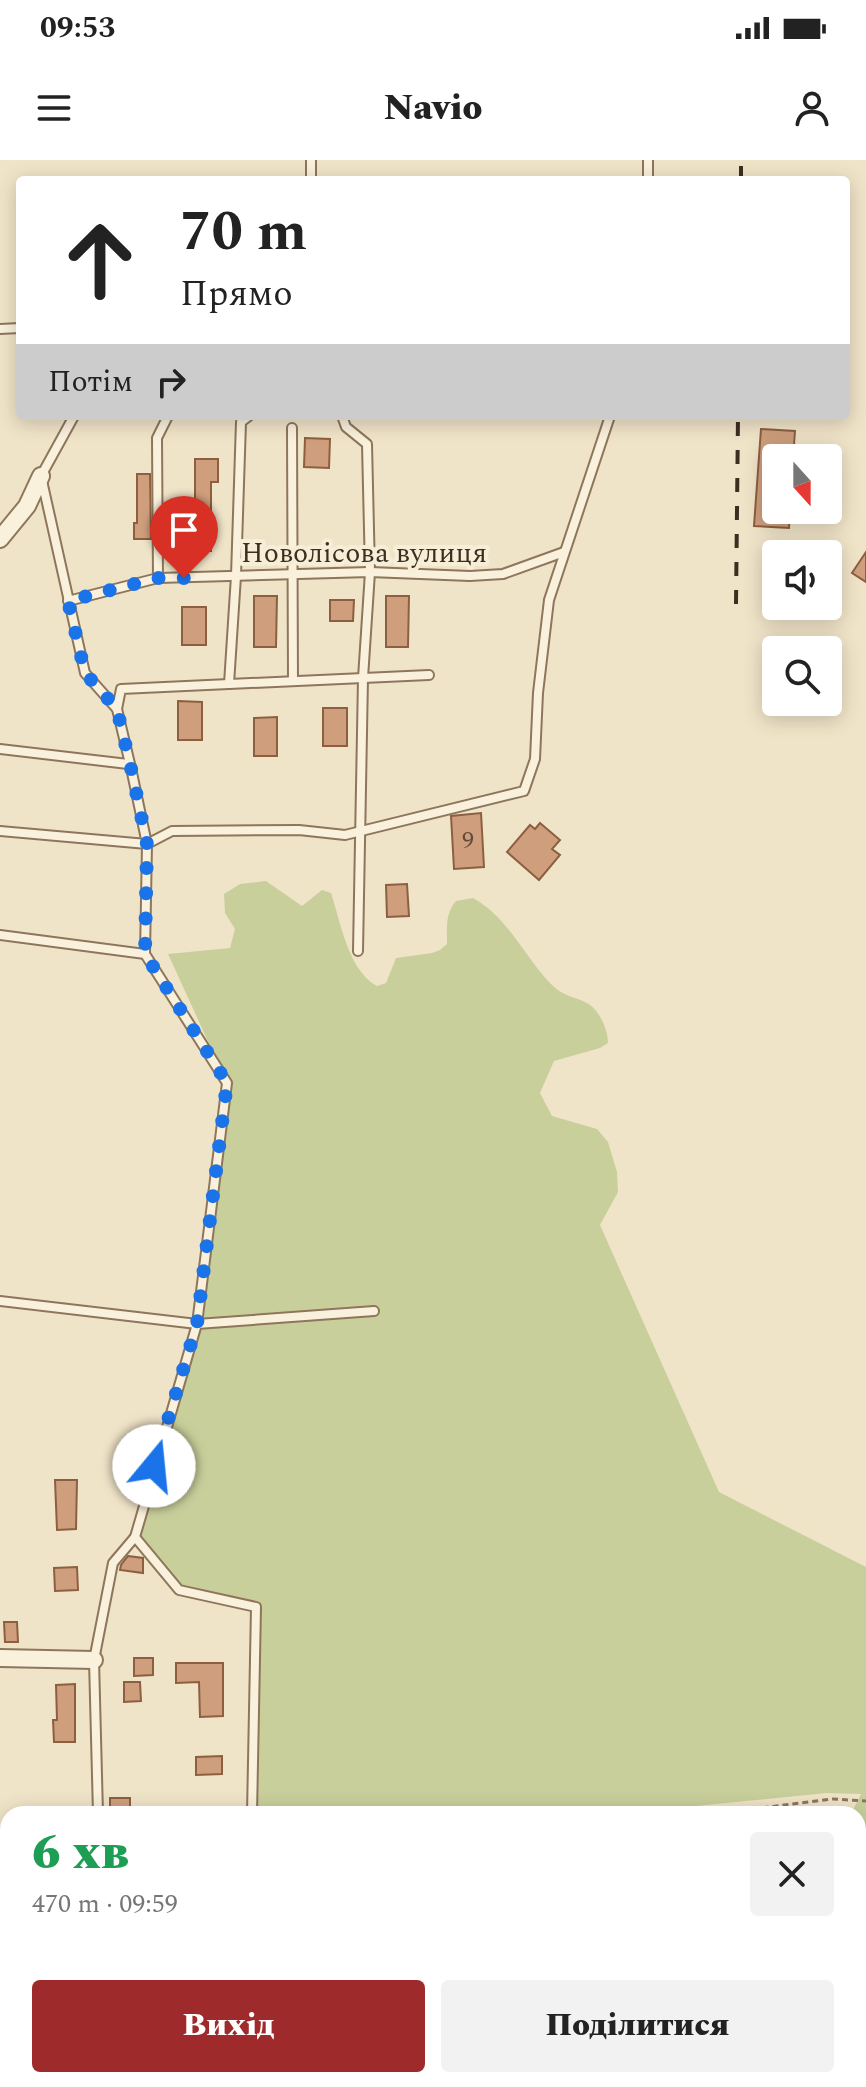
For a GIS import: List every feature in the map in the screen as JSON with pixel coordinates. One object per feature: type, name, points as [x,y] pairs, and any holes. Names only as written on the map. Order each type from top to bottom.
[{"type":"street","points":[[0,539],[27,506],[41,476]]},
{"type":"street","points":[[0,1658],[94,1660]]},
{"type":"lane","points":[[72,420],[41,476],[85,673],[117,709]]},
{"type":"lane","points":[[158,578],[157,438],[166,420]]},
{"type":"lane","points":[[229,684],[241,422],[244,420]]},
{"type":"lane","points":[[343,420],[346,427],[367,444],[370,572],[363,678],[358,951]]},
{"type":"lane","points":[[0,831],[147,844],[172,831],[299,830],[345,835],[524,791],[535,759],[538,693],[549,600],[609,420]]},
{"type":"lane","points":[[292,428],[293,681]]},
{"type":"lane","name":"Новолісова вулиця","points":[[68,601],[158,578],[370,572],[470,576],[503,574],[564,552]]},
{"type":"lane","points":[[98,1806],[94,1660],[113,1563],[135,1537],[197,1324],[227,1083],[145,954],[147,844],[117,709],[121,689],[429,675]]},
{"type":"lane","points":[[0,749],[128,764]]},
{"type":"lane","points":[[0,935],[145,954]]},
{"type":"lane","points":[[0,1301],[197,1324],[374,1311]]},
{"type":"lane","points":[[135,1537],[179,1590],[256,1607],[252,1806]]},
{"type":"path","points":[[777,1806],[833,1799],[866,1801]]},
{"type":"green space","points":[[266,881],[302,906],[322,890],[331,893],[352,957],[367,979],[377,986],[386,983],[396,958],[432,953],[447,944],[447,921],[452,906],[456,901],[473,898],[497,916],[552,985],[590,1005],[601,1017],[608,1043],[554,1061],[540,1093],[552,1116],[597,1129],[608,1142],[617,1172],[618,1192],[600,1225],[719,1492],[866,1567],[866,1806],[855,1806],[861,1794],[827,1793],[695,1806],[252,1806],[256,1607],[179,1590],[135,1537],[197,1324],[227,1083],[168,954],[230,948],[235,929],[225,913],[224,894],[240,884]]},
{"type":"building","points":[[761,429],[795,431],[794,444],[762,444],[762,524],[789,524],[789,528],[754,526]]},
{"type":"building","points":[[305,438],[330,439],[329,468],[304,467]]},
{"type":"building","points":[[195,459],[218,459],[218,482],[211,482],[211,551],[188,551],[187,499],[195,499]]},
{"type":"building","points":[[137,474],[150,474],[151,539],[134,539]]},
{"type":"building","points":[[866,552],[866,582],[852,573]]},
{"type":"building","points":[[254,596],[277,596],[276,647],[254,647]]},
{"type":"building","points":[[386,596],[409,596],[408,647],[386,647]]},
{"type":"building","points":[[330,600],[354,600],[353,621],[330,621]]},
{"type":"building","points":[[182,607],[206,607],[206,645],[182,645]]},
{"type":"building","points":[[178,701],[202,702],[202,740],[178,740]]},
{"type":"building","points":[[323,708],[347,708],[347,746],[323,746]]},
{"type":"building","points":[[277,717],[277,756],[254,756],[254,718]]},
{"type":"building","points":[[481,813],[484,867],[454,869],[451,816]]},
{"type":"building","points":[[540,823],[560,840],[552,849],[560,855],[539,880],[507,852],[530,825],[535,829]]},
{"type":"building","points":[[407,884],[409,916],[387,917],[386,885]]},
{"type":"building","points":[[55,1480],[77,1480],[76,1529],[57,1530]]},
{"type":"building","points":[[128,1556],[143,1558],[143,1573],[120,1570]]},
{"type":"building","points":[[77,1567],[78,1590],[55,1591],[54,1568]]},
{"type":"building","points":[[4,1622],[17,1622],[18,1642],[5,1642]]},
{"type":"building","points":[[134,1658],[153,1658],[153,1675],[134,1676]]},
{"type":"building","points":[[176,1663],[223,1663],[223,1716],[200,1717],[199,1682],[176,1683]]},
{"type":"building","points":[[124,1682],[140,1682],[141,1701],[124,1702]]},
{"type":"building","points":[[75,1684],[75,1742],[54,1742],[56,1685]]},
{"type":"building","points":[[222,1756],[222,1774],[196,1775],[196,1757]]},
{"type":"building","points":[[110,1798],[130,1798],[130,1806],[110,1806]]},
{"type":"railway","points":[[741,160],[741,176]]},
{"type":"railway","points":[[736,604],[738,420]]},
{"type":"route","points":[[154,1466],[197,1324],[227,1083],[145,954],[147,844],[131,768],[117,709],[85,673],[68,601],[158,578],[184,578]]}]
